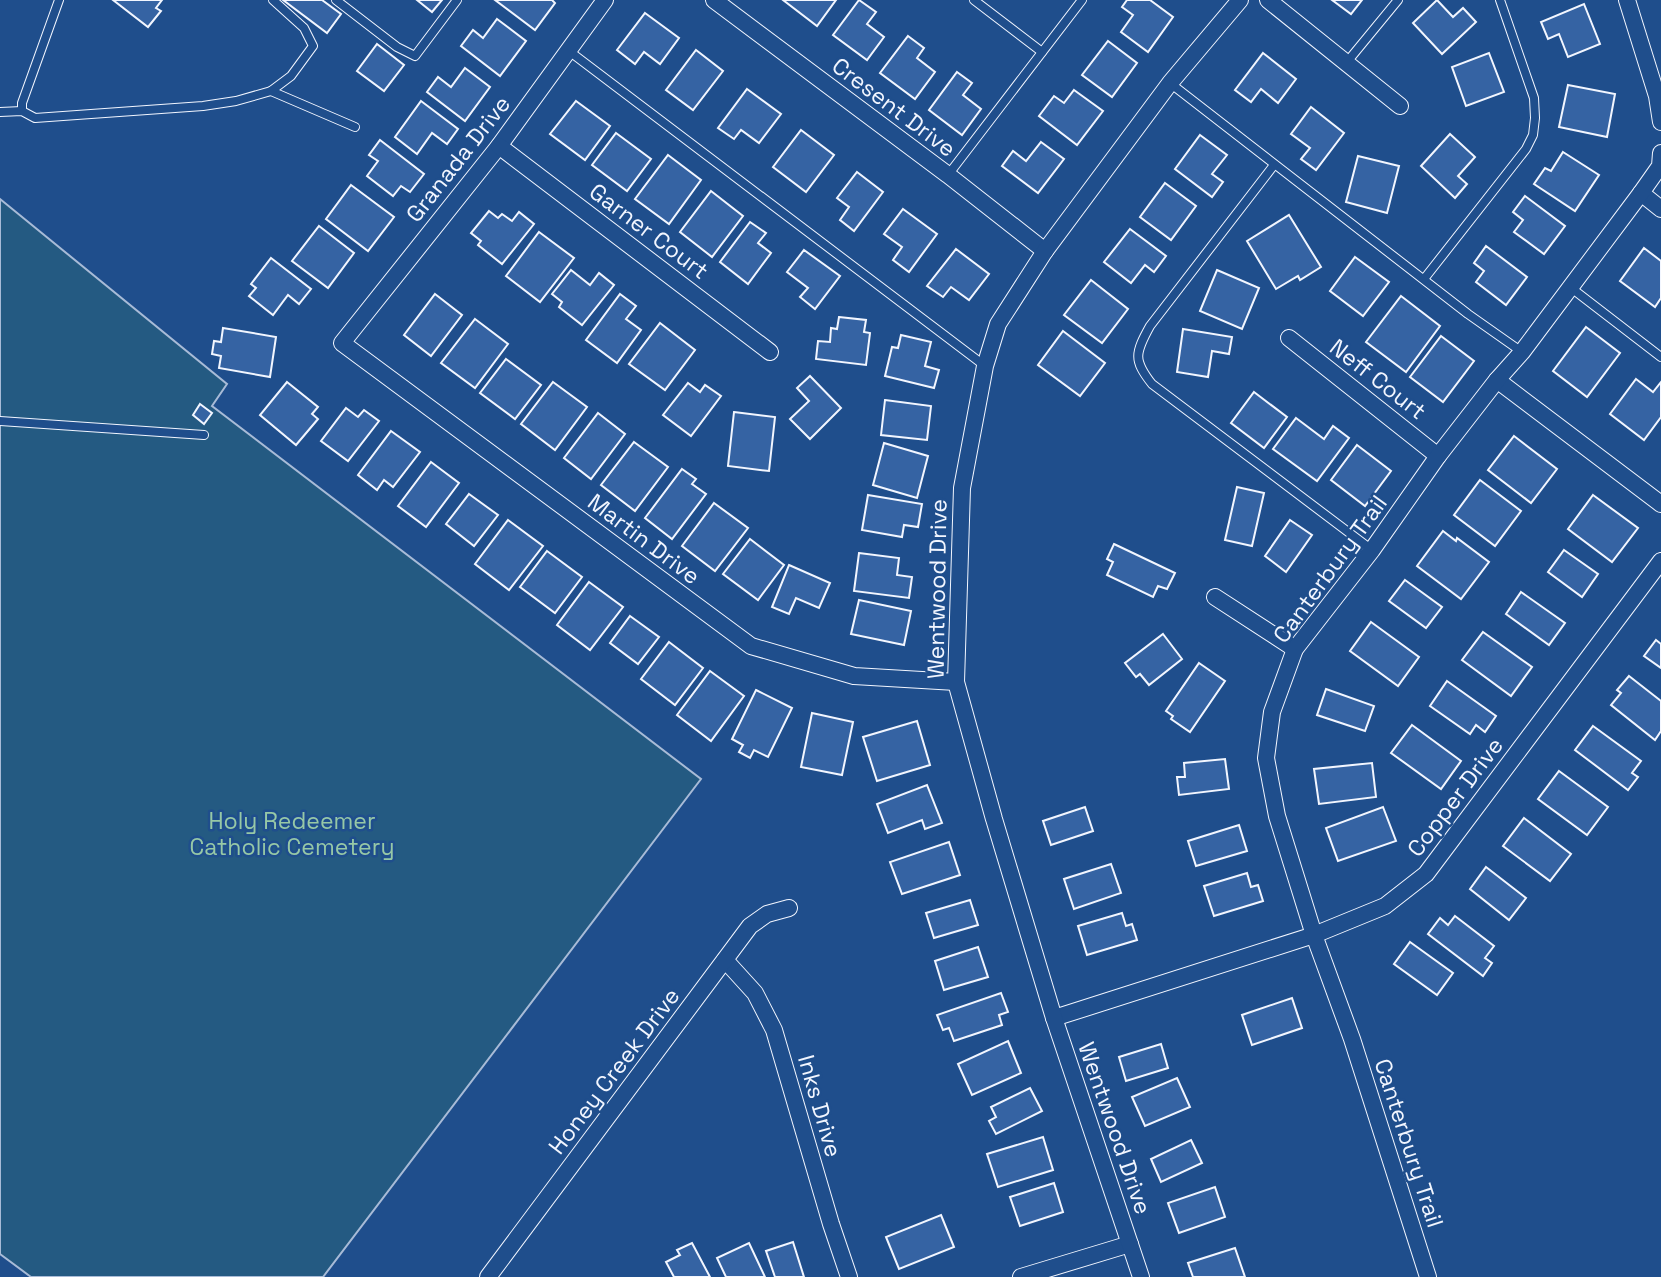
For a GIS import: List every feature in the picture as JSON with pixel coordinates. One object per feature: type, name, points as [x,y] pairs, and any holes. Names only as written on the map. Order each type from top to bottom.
[{"type":"street","name":"Granada Drive","points":[[342,343],[499,146],[605,0]]},
{"type":"street","name":"Cresent Drive","points":[[714,0],[1045,251]]},
{"type":"street","name":"Wentwood Drive","points":[[1140,1277],[1054,1018],[956,682],[962,488],[985,366],[998,324],[1045,251],[1170,83],[1240,0]]},
{"type":"street","points":[[1268,0],[1400,106]]},
{"type":"street","points":[[1627,0],[1657,96],[1661,122]]},
{"type":"street","name":"Garner Court","points":[[499,146],[770,352]]},
{"type":"street","name":"Canterbury Trail","points":[[1428,1277],[1277,816],[1266,758],[1272,712],[1295,649],[1372,550],[1438,456],[1522,352],[1641,193],[1660,166],[1661,153]]},
{"type":"street","points":[[1641,193],[1661,209]]},
{"type":"street","name":"Neff Court","points":[[1289,338],[1438,456]]},
{"type":"street","name":"Martin Drive","points":[[342,343],[751,646],[854,676],[956,682]]},
{"type":"street","points":[[1497,380],[1661,505]]},
{"type":"street","name":"Copper Drive","points":[[1054,1018],[1314,935],[1384,906],[1426,874],[1661,561]]},
{"type":"street","points":[[1215,597],[1295,649]]},
{"type":"street","name":"Honey Creek Drive","points":[[488,1277],[750,926],[766,914],[789,908]]},
{"type":"street","name":"Inks Drive","points":[[725,960],[755,993],[774,1030],[849,1277]]},
{"type":"street","points":[[1021,1277],[1130,1244]]},
{"type":"lane","points":[[22,111],[22,103],[58,0]]},
{"type":"lane","points":[[0,112],[22,111],[35,118],[203,106],[236,101],[271,91],[291,76],[313,47],[304,28],[273,0]]},
{"type":"lane","points":[[336,0],[397,47],[415,56],[457,0]]},
{"type":"lane","points":[[974,0],[1042,52]]},
{"type":"lane","points":[[948,175],[1082,0]]},
{"type":"lane","points":[[1347,62],[1398,0]]},
{"type":"lane","points":[[1423,279],[1526,149],[1533,135],[1534,98],[1500,0]]},
{"type":"lane","points":[[569,51],[985,366]]},
{"type":"lane","points":[[1170,83],[1468,314],[1522,352]]},
{"type":"lane","points":[[271,91],[355,127]]},
{"type":"lane","points":[[1274,165],[1150,326],[1139,346],[1139,368],[1152,384],[1372,550]]},
{"type":"lane","points":[[1570,287],[1661,357]]},
{"type":"lane","points":[[0,421],[204,435]]},
{"type":"green space","name":"Holy Redeemer Catholic Cemetery","points":[[0,199],[227,384],[212,406],[701,779],[323,1277],[31,1277],[0,1254]]},
{"type":"building","points":[[113,0],[162,0],[156,8],[161,11],[148,27]]},
{"type":"building","points":[[283,0],[322,0],[341,14],[327,33]]},
{"type":"building","points":[[417,0],[442,0],[432,12]]},
{"type":"building","points":[[495,0],[552,0],[555,3],[535,30]]},
{"type":"building","points":[[783,0],[836,0],[817,26]]},
{"type":"building","points":[[859,0],[876,12],[867,24],[884,37],[867,60],[833,35]]},
{"type":"building","points":[[1127,0],[1150,0],[1173,17],[1148,52],[1121,32],[1133,15],[1122,7]]},
{"type":"building","points":[[1332,0],[1362,0],[1351,14]]},
{"type":"building","points":[[1437,0],[1453,17],[1463,8],[1476,22],[1442,54],[1413,23]]},
{"type":"building","points":[[1584,4],[1600,44],[1568,57],[1559,34],[1548,39],[1541,22]]},
{"type":"building","points":[[645,13],[679,38],[660,64],[644,52],[635,64],[617,50]]},
{"type":"building","points":[[497,19],[526,41],[500,76],[461,46],[473,30],[483,38]]},
{"type":"building","points":[[908,36],[924,48],[917,58],[935,72],[915,99],[880,73]]},
{"type":"building","points":[[1108,41],[1137,63],[1112,97],[1082,75]]},
{"type":"building","points":[[377,44],[404,65],[384,91],[357,71]]},
{"type":"building","points":[[696,50],[723,71],[693,110],[666,90]]},
{"type":"building","points":[[1263,53],[1296,79],[1278,103],[1261,89],[1251,102],[1235,90]]},
{"type":"building","points":[[1489,53],[1504,92],[1466,106],[1452,67]]},
{"type":"building","points":[[465,68],[490,87],[465,121],[427,92],[438,77],[451,87]]},
{"type":"building","points":[[957,72],[972,83],[963,95],[981,109],[962,135],[929,110]]},
{"type":"building","points":[[1568,85],[1615,94],[1607,137],[1559,127]]},
{"type":"building","points":[[747,89],[781,114],[759,143],[741,130],[734,139],[718,128]]},
{"type":"building","points":[[1074,90],[1103,111],[1077,145],[1039,116],[1054,96],[1064,103]]},
{"type":"building","points":[[421,101],[458,129],[447,144],[432,133],[417,154],[395,137]]},
{"type":"building","points":[[576,101],[610,126],[585,160],[550,134]]},
{"type":"building","points":[[1311,107],[1344,133],[1316,170],[1301,159],[1310,148],[1291,134]]},
{"type":"building","points":[[801,130],[834,155],[806,192],[773,167]]},
{"type":"building","points":[[616,133],[651,159],[627,191],[592,165]]},
{"type":"building","points":[[1450,134],[1475,157],[1458,176],[1467,184],[1455,198],[1421,166]]},
{"type":"building","points":[[1200,135],[1227,155],[1212,174],[1223,182],[1212,197],[1175,169]]},
{"type":"building","points":[[380,140],[424,174],[410,192],[401,186],[393,196],[367,176],[378,161],[369,155]]},
{"type":"building","points":[[1041,142],[1064,159],[1038,193],[1002,166],[1013,151],[1026,161]]},
{"type":"building","points":[[1563,152],[1599,175],[1575,211],[1534,184],[1545,168],[1551,171]]},
{"type":"building","points":[[668,155],[701,180],[669,224],[635,199]]},
{"type":"building","points":[[1358,156],[1399,166],[1387,213],[1346,202]]},
{"type":"building","points":[[857,172],[883,192],[854,231],[840,220],[849,207],[837,198]]},
{"type":"building","points":[[1165,183],[1196,206],[1171,240],[1140,217]]},
{"type":"building","points":[[351,185],[394,217],[368,251],[326,219]]},
{"type":"building","points":[[711,191],[743,216],[712,257],[680,232]]},
{"type":"building","points":[[1525,196],[1565,226],[1544,254],[1514,232],[1523,220],[1513,212]]},
{"type":"building","points":[[903,209],[937,234],[909,272],[893,260],[902,247],[884,234]]},
{"type":"building","points":[[489,211],[498,218],[502,214],[512,221],[519,212],[534,224],[502,264],[478,245],[481,241],[471,233]]},
{"type":"building","points":[[1289,215],[1321,267],[1300,280],[1298,276],[1276,289],[1247,241]]},
{"type":"building","points":[[750,222],[766,233],[758,243],[771,253],[748,284],[720,262]]},
{"type":"building","points":[[319,226],[354,253],[328,288],[292,261]]},
{"type":"building","points":[[1130,229],[1166,256],[1154,272],[1145,265],[1131,283],[1104,262]]},
{"type":"building","points":[[539,232],[574,258],[540,302],[506,276]]},
{"type":"building","points":[[1486,246],[1527,277],[1506,305],[1476,282],[1484,271],[1474,263]]},
{"type":"building","points":[[1644,248],[1661,261],[1661,298],[1655,307],[1620,281]]},
{"type":"building","points":[[956,249],[989,274],[969,300],[951,287],[943,297],[927,286]]},
{"type":"building","points":[[804,250],[840,276],[815,309],[800,297],[808,288],[787,272]]},
{"type":"building","points":[[1355,257],[1389,282],[1363,316],[1330,291]]},
{"type":"building","points":[[271,258],[311,289],[299,304],[288,295],[273,315],[249,296],[256,288],[251,284]]},
{"type":"building","points":[[571,270],[590,285],[599,273],[614,285],[582,325],[559,307],[562,302],[552,294]]},
{"type":"building","points":[[1217,270],[1259,288],[1242,329],[1200,311]]},
{"type":"building","points":[[1091,280],[1128,309],[1102,343],[1064,315]]},
{"type":"building","points":[[435,294],[462,315],[431,356],[404,335]]},
{"type":"building","points":[[620,294],[636,306],[626,319],[641,330],[617,363],[586,340]]},
{"type":"building","points":[[1401,296],[1440,326],[1406,372],[1366,342]]},
{"type":"building","points":[[839,317],[866,320],[864,332],[870,333],[866,365],[816,359],[818,341],[830,342],[831,328],[837,329]]},
{"type":"building","points":[[475,319],[508,344],[475,388],[441,363]]},
{"type":"building","points":[[660,323],[695,350],[665,390],[629,364]]},
{"type":"building","points":[[1586,327],[1620,353],[1587,397],[1553,371]]},
{"type":"building","points":[[223,328],[276,337],[270,377],[219,368],[221,356],[212,354],[214,341],[221,342]]},
{"type":"building","points":[[1183,329],[1232,337],[1229,354],[1212,351],[1208,377],[1177,372]]},
{"type":"building","points":[[1063,331],[1105,363],[1080,396],[1038,365]]},
{"type":"building","points":[[901,335],[931,342],[925,366],[939,370],[934,388],[885,376],[892,347],[898,348]]},
{"type":"building","points":[[1441,336],[1474,361],[1443,402],[1410,377]]},
{"type":"building","points":[[506,359],[541,385],[515,419],[480,393]]},
{"type":"building","points":[[810,376],[841,408],[810,439],[790,419],[809,401],[797,388]]},
{"type":"building","points":[[1636,379],[1653,392],[1661,382],[1661,417],[1644,440],[1610,414]]},
{"type":"building","points":[[287,382],[318,407],[312,414],[318,419],[296,445],[260,415]]},
{"type":"building","points":[[553,382],[587,407],[555,450],[521,424]]},
{"type":"building","points":[[688,383],[700,392],[705,385],[721,396],[691,436],[663,415]]},
{"type":"building","points":[[1254,392],[1287,417],[1264,448],[1231,423]]},
{"type":"building","points":[[885,400],[931,406],[927,440],[881,435]]},
{"type":"building","points":[[200,404],[212,413],[204,424],[193,415]]},
{"type":"building","points":[[346,408],[358,417],[364,410],[379,421],[348,461],[321,441]]},
{"type":"building","points":[[734,412],[775,417],[769,471],[728,466]]},
{"type":"building","points":[[598,413],[625,434],[591,479],[564,458]]},
{"type":"building","points":[[1296,418],[1324,439],[1333,426],[1349,438],[1317,481],[1273,449]]},
{"type":"building","points":[[391,431],[420,452],[393,487],[384,480],[377,490],[358,475]]},
{"type":"building","points":[[1514,436],[1557,469],[1531,503],[1488,470]]},
{"type":"building","points":[[634,442],[668,467],[635,511],[601,485]]},
{"type":"building","points":[[884,443],[928,456],[917,498],[873,485]]},
{"type":"building","points":[[1357,445],[1391,471],[1365,506],[1331,480]]},
{"type":"building","points":[[431,462],[459,483],[426,527],[398,506]]},
{"type":"building","points":[[682,469],[696,479],[692,484],[706,494],[672,539],[645,518]]},
{"type":"building","points":[[1480,480],[1521,511],[1495,546],[1454,515]]},
{"type":"building","points":[[1237,487],[1264,493],[1252,546],[1225,540]]},
{"type":"building","points":[[469,494],[498,515],[474,546],[446,524]]},
{"type":"building","points":[[868,495],[922,504],[918,527],[904,525],[902,537],[862,530]]},
{"type":"building","points":[[1593,495],[1638,528],[1612,562],[1568,529]]},
{"type":"building","points":[[714,503],[748,528],[715,571],[682,546]]},
{"type":"building","points":[[508,520],[543,546],[509,590],[475,564]]},
{"type":"building","points":[[1290,520],[1312,535],[1286,572],[1265,556]]},
{"type":"building","points":[[1443,531],[1489,562],[1461,599],[1417,566]]},
{"type":"building","points":[[750,539],[784,565],[758,600],[723,574]]},
{"type":"building","points":[[1114,544],[1175,573],[1167,589],[1158,586],[1153,597],[1107,575],[1113,562],[1107,559]]},
{"type":"building","points":[[1564,550],[1598,574],[1582,597],[1548,572]]},
{"type":"building","points":[[547,551],[582,577],[555,613],[520,587]]},
{"type":"building","points":[[859,553],[899,558],[897,575],[912,577],[909,598],[854,591]]},
{"type":"building","points":[[789,565],[830,583],[819,608],[796,598],[789,614],[772,607]]},
{"type":"building","points":[[1405,580],[1442,607],[1426,628],[1389,601]]},
{"type":"building","points":[[589,582],[623,607],[590,650],[557,625]]},
{"type":"building","points":[[1521,592],[1565,623],[1549,645],[1506,614]]},
{"type":"building","points":[[859,600],[911,611],[904,645],[851,634]]},
{"type":"building","points":[[630,616],[659,637],[638,664],[610,643]]},
{"type":"building","points":[[1371,622],[1419,657],[1398,686],[1350,651]]},
{"type":"building","points":[[1483,632],[1532,667],[1511,696],[1462,660]]},
{"type":"building","points":[[1163,634],[1182,659],[1149,685],[1140,674],[1136,677],[1125,663]]},
{"type":"building","points":[[1656,640],[1661,644],[1661,668],[1644,656]]},
{"type":"building","points":[[669,642],[703,668],[675,705],[641,679]]},
{"type":"building","points":[[1199,663],[1225,681],[1190,732],[1171,719],[1173,716],[1166,711]]},
{"type":"building","points":[[710,671],[744,696],[711,741],[677,715]]},
{"type":"building","points":[[1629,676],[1661,701],[1661,731],[1655,740],[1611,705],[1621,693],[1617,690]]},
{"type":"building","points":[[1447,681],[1496,716],[1485,732],[1476,725],[1470,734],[1430,706]]},
{"type":"building","points":[[1326,689],[1374,706],[1365,731],[1317,715]]},
{"type":"building","points":[[756,690],[792,708],[768,757],[754,750],[750,758],[739,752],[743,745],[732,739]]},
{"type":"building","points":[[812,713],[853,722],[842,775],[801,767]]},
{"type":"building","points":[[917,721],[930,765],[877,781],[863,737]]},
{"type":"building","points":[[1412,725],[1461,761],[1441,789],[1391,753]]},
{"type":"building","points":[[1593,726],[1641,761],[1632,773],[1638,777],[1628,790],[1575,750]]},
{"type":"building","points":[[1225,759],[1229,789],[1179,795],[1177,777],[1185,777],[1184,763]]},
{"type":"building","points":[[1372,763],[1376,797],[1319,804],[1314,769]]},
{"type":"building","points":[[1559,771],[1608,807],[1587,835],[1538,799]]},
{"type":"building","points":[[927,785],[942,823],[925,829],[922,820],[888,833],[877,804]]},
{"type":"building","points":[[1085,807],[1093,831],[1051,845],[1043,821]]},
{"type":"building","points":[[1383,807],[1396,841],[1338,861],[1326,828]]},
{"type":"building","points":[[1524,818],[1571,854],[1550,881],[1503,846]]},
{"type":"building","points":[[1239,825],[1247,851],[1196,866],[1188,841]]},
{"type":"building","points":[[949,842],[960,875],[902,894],[890,862]]},
{"type":"building","points":[[1111,864],[1121,893],[1074,909],[1064,879]]},
{"type":"building","points":[[1486,867],[1526,898],[1509,920],[1470,889]]},
{"type":"building","points":[[1247,873],[1251,887],[1258,885],[1263,901],[1214,916],[1204,886]]},
{"type":"building","points":[[970,900],[978,925],[934,938],[926,913]]},
{"type":"building","points":[[1122,913],[1126,926],[1132,924],[1137,940],[1087,955],[1078,926]]},
{"type":"building","points":[[1455,916],[1494,946],[1485,958],[1492,963],[1483,976],[1428,934],[1440,918],[1448,925]]},
{"type":"building","points":[[1410,942],[1453,973],[1437,995],[1394,964]]},
{"type":"building","points":[[978,947],[988,977],[944,990],[935,961]]},
{"type":"building","points":[[1001,993],[1008,1012],[999,1015],[1002,1025],[954,1041],[949,1028],[943,1030],[937,1015]]},
{"type":"building","points":[[1292,998],[1302,1028],[1252,1045],[1242,1015]]},
{"type":"building","points":[[1008,1041],[1021,1073],[972,1095],[958,1064]]},
{"type":"building","points":[[1161,1044],[1168,1068],[1126,1081],[1119,1057]]},
{"type":"building","points":[[1177,1078],[1190,1107],[1145,1126],[1132,1097]]},
{"type":"building","points":[[1030,1088],[1042,1111],[996,1134],[989,1121],[996,1117],[991,1107]]},
{"type":"building","points":[[1043,1137],[1053,1170],[998,1187],[987,1154]]},
{"type":"building","points":[[1191,1140],[1202,1163],[1161,1182],[1151,1159]]},
{"type":"building","points":[[1054,1183],[1063,1212],[1020,1226],[1010,1197]]},
{"type":"building","points":[[1215,1187],[1225,1217],[1179,1233],[1168,1203]]},
{"type":"building","points":[[941,1215],[954,1247],[899,1269],[886,1237]]},
{"type":"building","points":[[793,1242],[804,1277],[775,1277],[766,1251]]},
{"type":"building","points":[[692,1243],[710,1277],[674,1277],[666,1262],[680,1255],[677,1250]]},
{"type":"building","points":[[749,1243],[765,1277],[726,1277],[717,1258]]},
{"type":"building","points":[[1235,1248],[1245,1277],[1193,1277],[1188,1263]]}]
